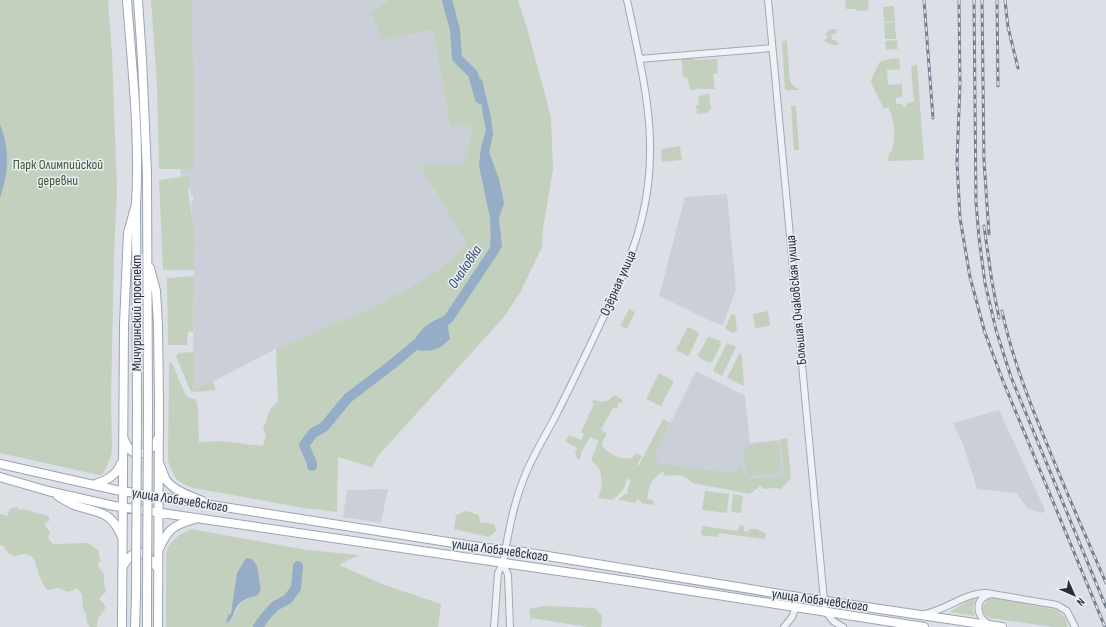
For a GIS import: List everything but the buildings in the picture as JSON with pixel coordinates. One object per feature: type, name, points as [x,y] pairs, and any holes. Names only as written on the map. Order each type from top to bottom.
[{"type":"main road","name":"Мичуринский проспект","points":[[127,0],[135,107],[137,181],[135,627]]},
{"type":"main road","name":"Мичуринский проспект","points":[[138,0],[147,166],[147,627]]},
{"type":"main road","points":[[122,627],[122,537],[124,507],[124,325],[128,233],[136,204]]},
{"type":"main road","points":[[147,255],[156,291],[159,350],[157,552],[158,627]]},
{"type":"main road","points":[[123,437],[130,449],[140,454],[148,452],[158,437]]},
{"type":"main road","points":[[93,485],[104,481],[120,468],[123,450]]},
{"type":"main road","points":[[158,461],[166,480],[171,485],[185,494],[212,505]]},
{"type":"main road","name":"улица Лобачевского","points":[[0,464],[93,485],[158,497],[1002,627]]},
{"type":"main road","name":"улица Лобачевского","points":[[0,477],[48,491],[124,507],[924,627]]},
{"type":"main road","points":[[48,491],[73,504],[104,514],[113,520],[117,525],[122,537]]},
{"type":"main road","points":[[157,552],[170,530],[179,523],[199,518]]},
{"type":"main road","points":[[123,567],[126,560],[132,554],[140,552],[147,555],[158,569]]},
{"type":"street","name":"Озёрная улица","points":[[494,627],[498,573],[503,563],[516,501],[524,477],[619,285],[639,233],[648,186],[651,142],[649,109],[627,0]]},
{"type":"street","name":"Большая Очаковская улица","points":[[768,0],[825,611]]},
{"type":"street","points":[[639,59],[772,48]]},
{"type":"street","points":[[503,563],[508,575],[510,627]]},
{"type":"street","points":[[915,614],[938,611],[969,596],[979,593],[994,594],[1057,605],[1067,611],[1074,624]]},
{"type":"street","points":[[991,625],[982,620],[978,610],[979,604],[983,598],[994,594]]},
{"type":"street","points":[[784,627],[792,617],[796,607]]},
{"type":"street","points":[[825,611],[833,621],[843,627]]},
{"type":"street","points":[[882,627],[892,622]]},
{"type":"shaded area","points":[[172,0],[389,0],[371,12],[433,29],[450,125],[473,124],[462,165],[420,165],[467,245],[435,273],[374,307],[276,349],[193,392],[194,237],[191,202],[193,201],[193,196],[191,195],[189,177],[181,178],[173,53]]},
{"type":"shaded area","points":[[727,194],[736,290],[723,325],[713,322],[659,296],[685,197]]},
{"type":"shaded area","points":[[696,371],[745,396],[750,443],[780,440],[784,476],[757,479],[748,482],[651,462]]},
{"type":"shaded area","points":[[999,410],[1045,510],[1042,513],[1028,509],[1016,493],[977,489],[963,444],[953,423]]},
{"type":"shaded area","points":[[388,489],[381,523],[343,517],[347,490]]},
{"type":"green space","name":"Парк Олимпийской деревни","points":[[0,0],[108,0],[112,53],[117,191],[111,398],[112,449],[111,457],[103,474],[99,475],[0,453]]},
{"type":"green space","points":[[151,0],[192,0],[194,165],[191,169],[159,169],[157,85]]},
{"type":"green space","points":[[389,0],[518,0],[551,117],[553,170],[543,228],[542,247],[520,293],[503,318],[379,455],[372,467],[338,457],[337,512],[304,508],[193,488],[176,479],[168,461],[169,363],[172,363],[185,394],[189,398],[196,399],[198,409],[199,442],[219,441],[263,446],[266,435],[263,429],[270,410],[278,401],[276,349],[374,307],[435,273],[467,245],[420,165],[462,165],[473,125],[450,125],[433,29],[382,40],[371,12]],"holes":[[[449,318],[448,327],[450,339],[443,346],[432,351]]]},
{"type":"green space","points":[[845,0],[868,0],[869,10],[857,11],[856,9],[846,9]]},
{"type":"green space","points":[[894,6],[895,21],[884,22],[883,7]]},
{"type":"green space","points":[[895,22],[896,39],[885,39],[884,23]]},
{"type":"green space","points":[[832,29],[836,29],[837,33],[831,35],[832,40],[837,41],[839,45],[827,43],[824,40],[827,38],[827,35],[824,36]]},
{"type":"green space","points":[[786,40],[790,81],[800,90],[785,90],[782,42]]},
{"type":"green space","points":[[897,40],[898,49],[886,50],[885,41]]},
{"type":"green space","points":[[687,55],[695,60],[717,59],[718,73],[713,74],[715,89],[690,90],[688,79],[683,76],[681,56]]},
{"type":"green space","points":[[899,58],[900,69],[887,70],[888,85],[902,84],[902,97],[896,98],[896,104],[902,104],[903,107],[906,107],[906,103],[914,102],[911,67],[917,64],[924,160],[888,161],[894,141],[893,121],[888,107],[884,109],[871,80],[879,63],[884,60]]},
{"type":"green space","points":[[709,94],[711,109],[706,113],[697,114],[696,105],[699,105],[698,96]]},
{"type":"green space","points":[[791,106],[796,106],[799,150],[794,150]]},
{"type":"green space","points":[[680,146],[682,160],[662,162],[661,149]]},
{"type":"green space","points":[[189,176],[190,188],[188,189],[194,233],[194,270],[163,270],[159,180]]},
{"type":"green space","points":[[194,276],[193,332],[188,331],[187,345],[168,345],[167,278]]},
{"type":"green space","points":[[629,309],[635,312],[627,329],[620,326]]},
{"type":"green space","points":[[768,311],[770,326],[755,328],[753,314]]},
{"type":"green space","points":[[735,314],[737,330],[734,333],[725,329],[731,315]]},
{"type":"green space","points":[[688,327],[699,334],[689,355],[687,356],[676,350]]},
{"type":"green space","points":[[708,337],[720,341],[721,344],[712,362],[710,363],[700,358],[698,355]]},
{"type":"green space","points":[[727,343],[736,347],[722,376],[713,371]]},
{"type":"green space","points":[[194,352],[193,391],[213,381],[216,390],[193,392],[190,390],[176,356],[179,353]]},
{"type":"green space","points":[[740,352],[742,358],[744,386],[727,378]]},
{"type":"green space","points":[[659,373],[674,381],[661,406],[646,399]]},
{"type":"green space","points":[[614,395],[623,400],[621,403],[619,402],[617,406],[619,407],[618,409],[613,407],[601,430],[607,434],[602,442],[602,445],[612,454],[623,458],[628,458],[633,457],[636,453],[642,456],[637,465],[639,465],[663,419],[670,423],[655,454],[657,462],[661,464],[731,473],[736,471],[741,465],[743,474],[752,478],[784,476],[780,439],[787,438],[791,478],[781,489],[763,489],[760,486],[750,494],[693,483],[685,477],[679,475],[665,476],[663,471],[651,483],[647,499],[653,500],[653,505],[641,503],[641,501],[636,500],[636,503],[618,500],[628,492],[627,491],[631,480],[626,479],[624,488],[613,500],[598,498],[601,487],[601,476],[598,468],[592,461],[592,457],[599,441],[590,437],[581,453],[580,459],[577,459],[575,452],[577,448],[565,441],[569,435],[581,440],[584,434],[581,432],[594,404],[592,403],[594,399],[605,402]]},
{"type":"green space","points":[[776,441],[779,444],[781,470],[778,473],[750,476],[746,473],[744,449],[747,446]]},
{"type":"green space","points":[[705,491],[729,494],[727,513],[702,510]]},
{"type":"green space","points":[[733,494],[743,496],[741,513],[731,512]]},
{"type":"green space","points":[[16,507],[21,510],[23,509],[48,516],[50,519],[49,521],[44,524],[50,532],[48,538],[53,544],[88,543],[98,550],[100,561],[98,566],[104,574],[106,592],[100,597],[100,600],[106,607],[99,618],[97,627],[90,627],[87,623],[86,614],[83,609],[82,595],[77,588],[69,592],[58,588],[47,590],[42,582],[33,557],[25,554],[14,556],[8,553],[3,546],[0,545],[0,514],[7,516],[10,509]]},
{"type":"green space","points":[[466,511],[479,515],[480,523],[483,522],[494,524],[496,531],[489,537],[454,529],[456,515]]},
{"type":"green space","points":[[741,525],[744,526],[744,531],[748,532],[749,529],[757,529],[766,534],[764,539],[719,533],[718,537],[701,535],[702,526],[738,531]]},
{"type":"green space","points":[[190,529],[307,550],[359,555],[339,565],[382,584],[441,604],[438,627],[166,627],[166,554],[172,542],[178,536]],"holes":[[[259,578],[261,590],[257,596],[247,599],[241,603],[232,619],[228,615]]]},
{"type":"green space","points":[[976,597],[973,608],[975,616],[949,612]]},
{"type":"green space","points":[[994,598],[1057,610],[1065,617],[1068,627],[1053,627],[990,618],[982,609],[987,600]]},
{"type":"green space","points":[[544,606],[595,608],[602,616],[601,627],[587,627],[532,618],[531,622],[529,609]]},
{"type":"water","points":[[473,74],[482,80],[491,117],[493,135],[489,152],[499,179],[504,203],[499,218],[502,248],[495,249],[491,245],[490,218],[479,166],[481,147],[486,131],[478,86]]},
{"type":"water","points":[[0,124],[7,152],[7,170],[0,198]]},
{"type":"water","points":[[442,317],[449,318],[448,327],[450,339],[445,344],[436,349],[427,351],[410,349],[416,337],[426,326]]},
{"type":"water","points":[[246,558],[252,559],[257,566],[261,590],[257,596],[248,598],[239,604],[231,619],[226,624],[228,615],[231,613],[237,573]]},
{"type":"waterway","name":"Очаковка","points":[[447,0],[455,30],[457,58],[473,74],[480,99]]},
{"type":"waterway","name":"Очаковка","points":[[438,326],[449,318],[495,249],[496,236]]},
{"type":"waterway","name":"Очаковка","points":[[312,466],[304,445],[313,433],[324,427],[348,398],[394,363],[421,340]]},
{"type":"waterway","name":"Очаковка","points":[[258,627],[275,606],[288,599],[296,588],[298,566]]},
{"type":"railway","points":[[924,0],[933,118]]},
{"type":"railway","points":[[959,0],[960,84],[957,162],[960,218],[970,277],[985,333],[1003,381],[1105,627]]},
{"type":"railway","points":[[974,0],[976,202],[985,283],[996,330],[1011,377],[1106,607]]},
{"type":"railway","points":[[982,0],[984,161],[989,234]]},
{"type":"railway","points":[[997,0],[998,86]]},
{"type":"railway","points":[[1005,0],[1008,27],[1018,68]]},
{"type":"railway","points":[[984,226],[999,318]]},
{"type":"railway","points":[[1002,311],[1016,363],[1028,398],[1106,583]]}]
